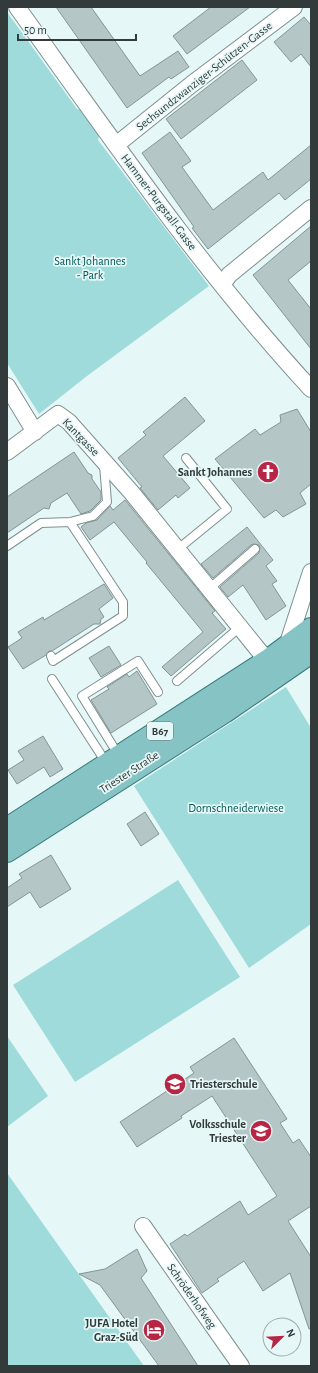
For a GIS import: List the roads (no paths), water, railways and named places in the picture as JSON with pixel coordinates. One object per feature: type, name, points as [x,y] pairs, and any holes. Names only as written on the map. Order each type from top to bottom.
[{"type":"main road","name":"Triester Straße","points":[[7,829],[269,660],[311,629]]},
{"type":"main road","name":"Triester Straße","points":[[7,851],[224,712],[311,652]]},
{"type":"street","name":"Hammer-Purgstall-Gasse","points":[[18,7],[116,146],[222,285],[287,363],[311,389]]},
{"type":"street","name":"Sechsundzwanziger-Schützen-Gasse","points":[[116,146],[192,84],[294,7]]},
{"type":"street","points":[[222,285],[229,275],[311,208]]},
{"type":"street","points":[[7,386],[35,432],[7,452]]},
{"type":"street","name":"Kantgasse","points":[[35,432],[58,414],[69,422],[104,460]]},
{"type":"street","points":[[104,460],[210,588],[260,652],[269,660]]},
{"type":"street","points":[[286,646],[311,572]]},
{"type":"street","name":"Schröderhofweg","points":[[143,1226],[241,1366]]},
{"type":"lane","points":[[178,550],[227,509],[186,458]]},
{"type":"lane","points":[[7,546],[41,523],[70,522],[93,516],[107,502],[104,460]]},
{"type":"lane","points":[[51,656],[53,661],[123,616],[123,602],[70,522]]},
{"type":"lane","points":[[210,588],[255,549]]},
{"type":"lane","points":[[177,681],[240,627]]},
{"type":"lane","points":[[113,761],[82,696],[138,661],[158,692]]},
{"type":"lane","points":[[52,679],[113,761]]},
{"type":"place","name":"Sankt Johannes","points":[[268,472]]},
{"type":"place","name":"Triesterschule","points":[[175,1084]]},
{"type":"place","name":"Volksschule Triester","points":[[261,1131]]},
{"type":"place","name":"JUFA Hotel Graz-Süd","points":[[154,1330]]},
{"type":"park label","name":"Sankt Johannes - Park","points":[[90,268]]},
{"type":"park label","name":"Dornschneiderwiese","points":[[236,808]]}]
